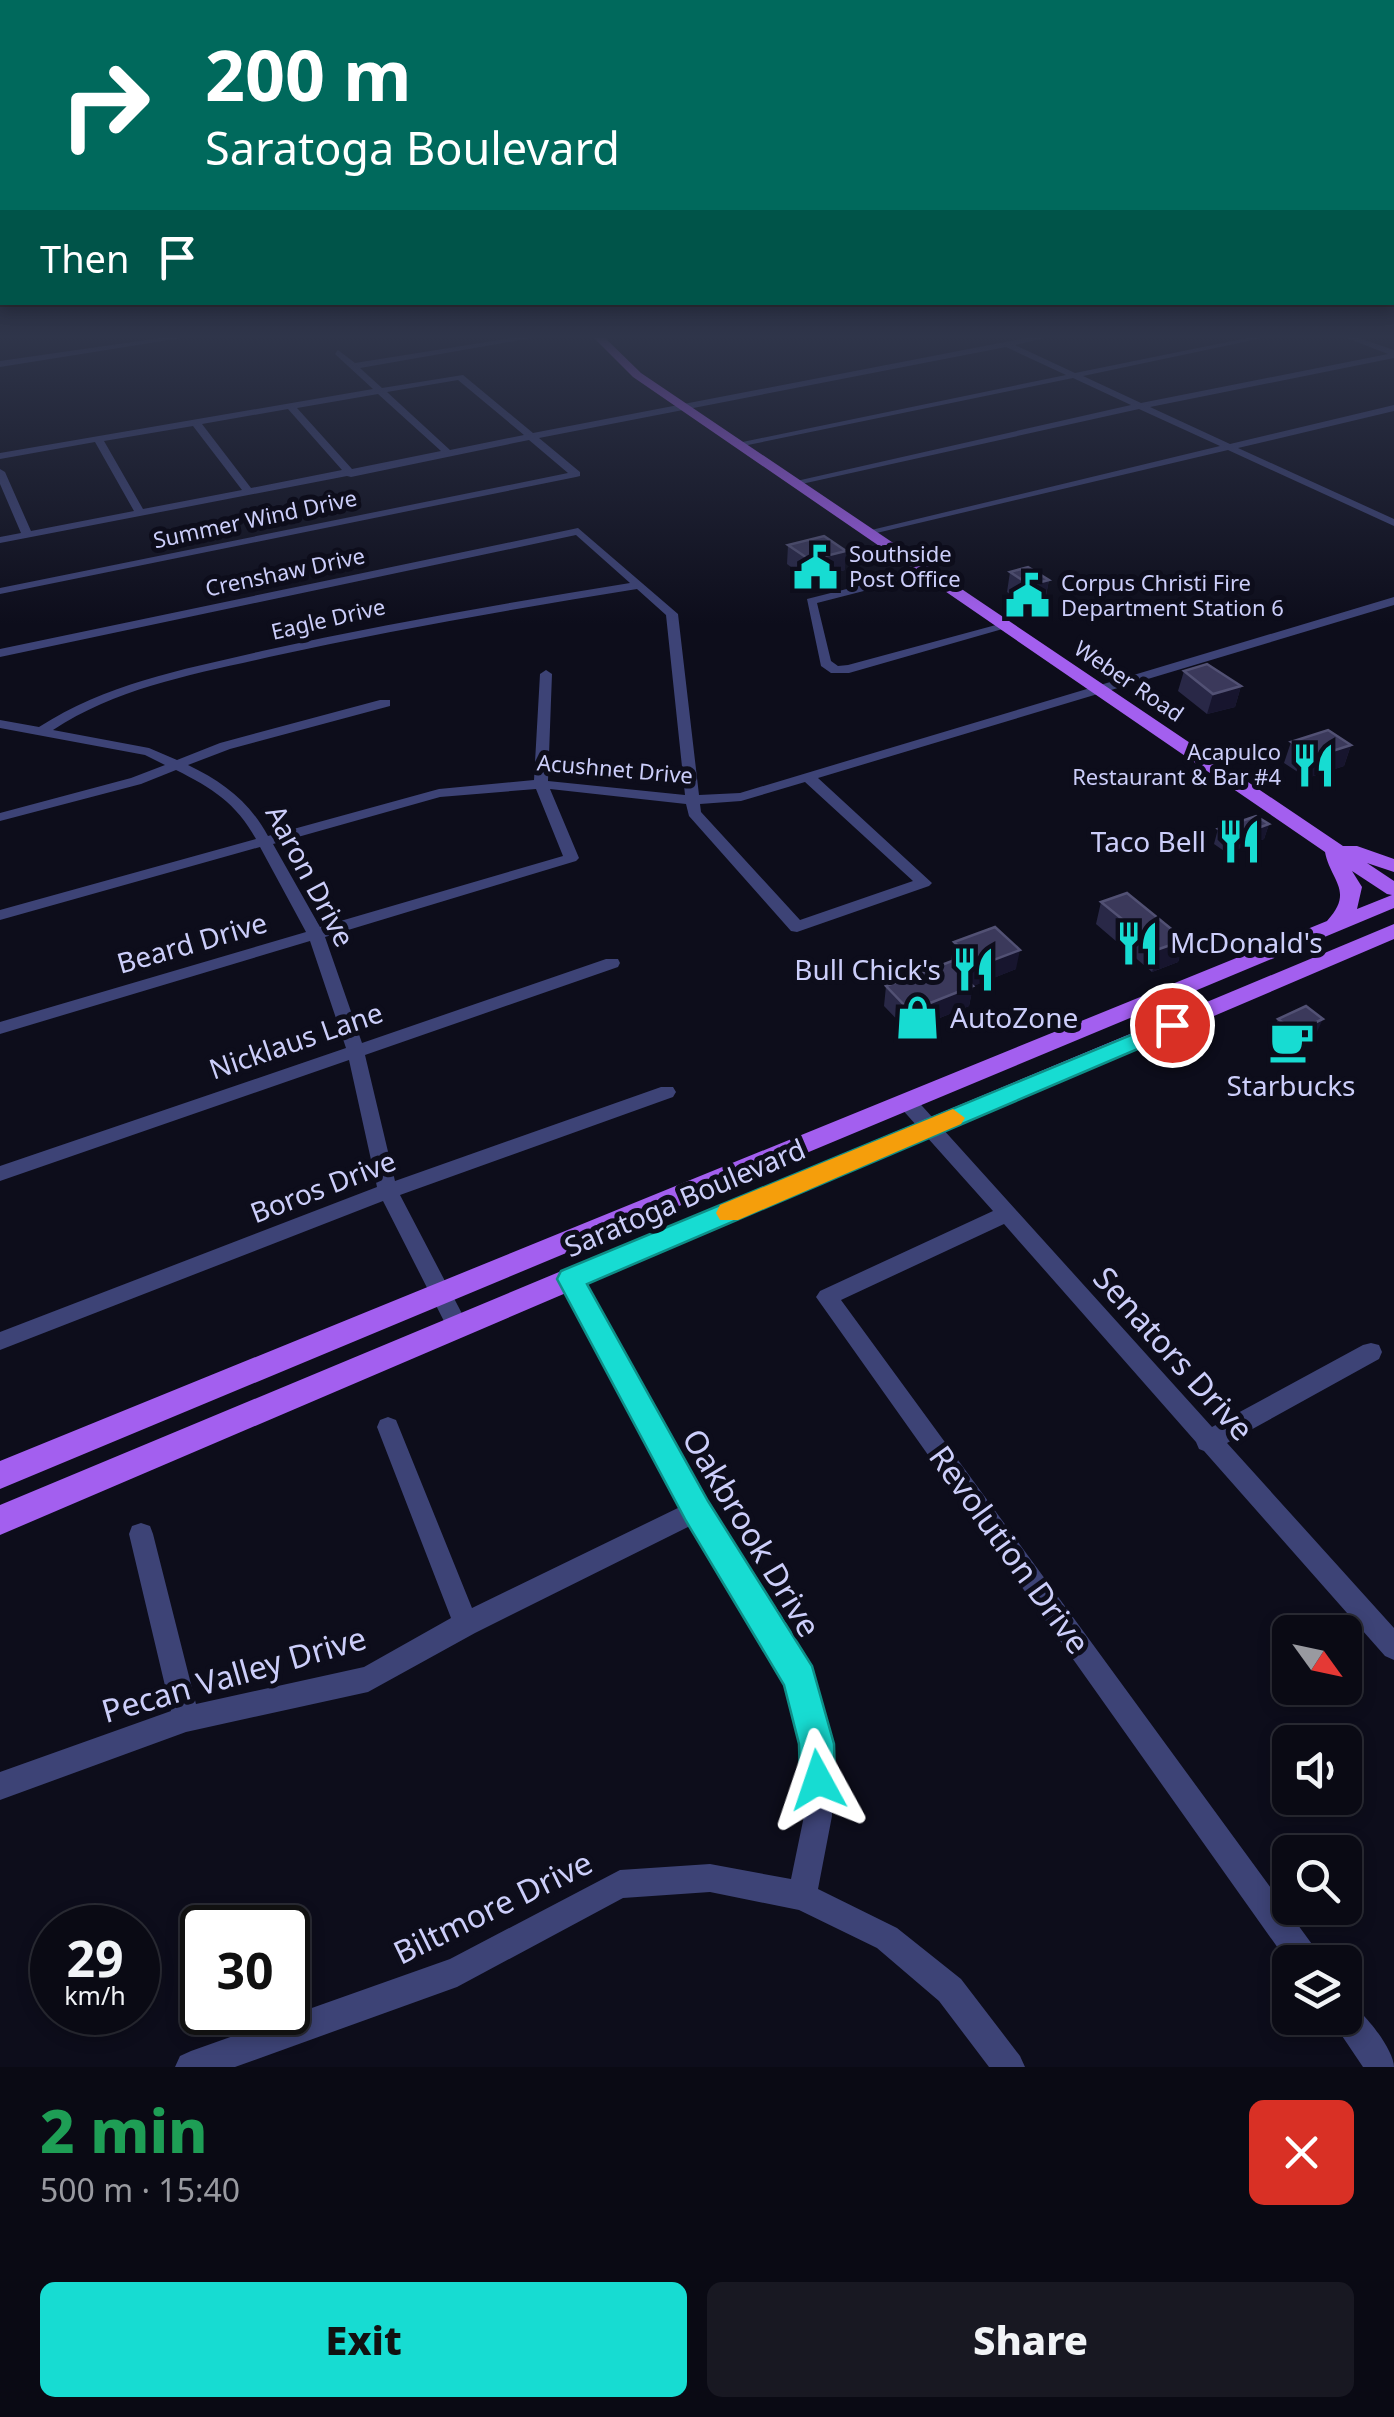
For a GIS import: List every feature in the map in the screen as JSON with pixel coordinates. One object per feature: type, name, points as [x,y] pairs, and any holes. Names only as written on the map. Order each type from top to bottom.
[{"type":"main road","name":"Weber Road","points":[[720,431],[1394,890]]},
{"type":"main road","points":[[1321,840],[1394,866]]},
{"type":"main road","points":[[1321,840],[1352,887],[1346,913],[1332,927]]},
{"type":"main road","name":"Saratoga Boulevard","points":[[0,1475],[1394,902]]},
{"type":"main road","name":"Saratoga Boulevard","points":[[0,1520],[1394,931]]},
{"type":"main road","points":[[1360,946],[1394,942]]},
{"type":"street","points":[[0,456],[141,431]]},
{"type":"street","points":[[202,431],[250,493]]},
{"type":"street","points":[[313,431],[351,474]]},
{"type":"street","points":[[424,431],[449,454]]},
{"type":"street","points":[[528,431],[532,435]]},
{"type":"street","points":[[0,540],[351,474],[550,431]]},
{"type":"street","points":[[738,444],[799,431]]},
{"type":"street","points":[[797,482],[1025,431]]},
{"type":"street","points":[[1197,431],[1394,523]]},
{"type":"street","points":[[868,532],[1296,431]]},
{"type":"street","name":"Summer Wind Drive","points":[[0,591],[576,474],[532,435]]},
{"type":"street","points":[[98,439],[141,514]]},
{"type":"street","points":[[0,472],[27,535]]},
{"type":"street","name":"Crenshaw Drive","points":[[0,653],[578,531],[638,585]]},
{"type":"street","points":[[926,572],[811,600],[825,664],[835,670],[1007,626]]},
{"type":"street","points":[[638,585],[672,614],[692,800],[698,822],[798,927],[924,883],[810,779]]},
{"type":"street","name":"Eagle Drive","points":[[40,733],[70,710],[126,687],[400,623],[638,585]]},
{"type":"street","name":"Acushnet Drive","points":[[0,915],[439,794],[541,784],[692,800],[741,797],[1394,601]]},
{"type":"street","points":[[541,784],[546,674]]},
{"type":"street","points":[[0,817],[136,781],[226,746],[385,703]]},
{"type":"street","name":"Aaron Drive","points":[[0,724],[120,744],[179,764],[214,783],[234,800],[266,840],[316,935],[355,1049],[388,1191],[458,1327]]},
{"type":"street","name":"Beard Drive","points":[[0,1028],[571,858],[541,784]]},
{"type":"street","name":"Nicklaus Lane","points":[[0,1174],[612,962]]},
{"type":"street","name":"Boros Drive","points":[[0,1341],[388,1191],[667,1092]]},
{"type":"street","name":"Senators Drive","points":[[907,1102],[1394,1647]]},
{"type":"street","name":"Revolution Drive","points":[[1006,1214],[827,1297],[1294,1945]]},
{"type":"street","name":"Oakbrook Drive","points":[[570,1279],[697,1511],[800,1678],[816,1744],[818,1816],[802,1896]]},
{"type":"street","points":[[1207,1442],[1372,1352]]},
{"type":"street","points":[[388,1427],[466,1624]]},
{"type":"street","name":"Pecan Valley Drive","points":[[0,1786],[186,1719],[368,1679],[466,1624],[697,1511]]},
{"type":"street","points":[[140,1534],[186,1719]]},
{"type":"street","name":"Biltmore Drive","points":[[192,2067],[456,1972],[620,1884],[710,1878],[802,1896],[887,1938],[950,1990],[1009,2067]]},
{"type":"street","points":[[1359,2035],[1382,2067]]},
{"type":"building","points":[[824,536],[846,551],[810,560],[788,545]]},
{"type":"building","points":[[1028,567],[1049,580],[1030,585],[1010,572]]},
{"type":"building","points":[[1207,664],[1241,686],[1213,694],[1184,671]]},
{"type":"building","points":[[1328,730],[1351,745],[1314,757],[1291,742]]},
{"type":"building","points":[[1256,816],[1269,824],[1231,838],[1218,829]]},
{"type":"building","points":[[1127,893],[1185,940],[1159,949],[1101,902]]},
{"type":"building","points":[[995,927],[1020,950],[959,973],[973,986],[910,1011],[886,986],[968,955],[954,942]]},
{"type":"building","points":[[1306,1006],[1323,1019],[1295,1032],[1278,1019]]},
{"type":"slow traffic","points":[[729,1213],[953,1118]]},
{"type":"place","name":"Southside Post Office","points":[[816,567]]},
{"type":"place","name":"Corpus Christi Fire Department Station 6","points":[[1028,596]]},
{"type":"place","name":"Acapulco Restaurant & Bar #4","points":[[1314,765]]},
{"type":"place","name":"Taco Bell","points":[[1239,842]]},
{"type":"place","name":"McDonald's","points":[[1137,943]]},
{"type":"place","name":"Bull Chick's","points":[[974,970]]},
{"type":"place","name":"AutoZone","points":[[917,1018]]},
{"type":"place","name":"Starbucks","points":[[1291,1041]]},
{"type":"route","points":[[818,1780],[816,1744],[800,1678],[697,1511],[570,1279],[1172,1025]]}]
